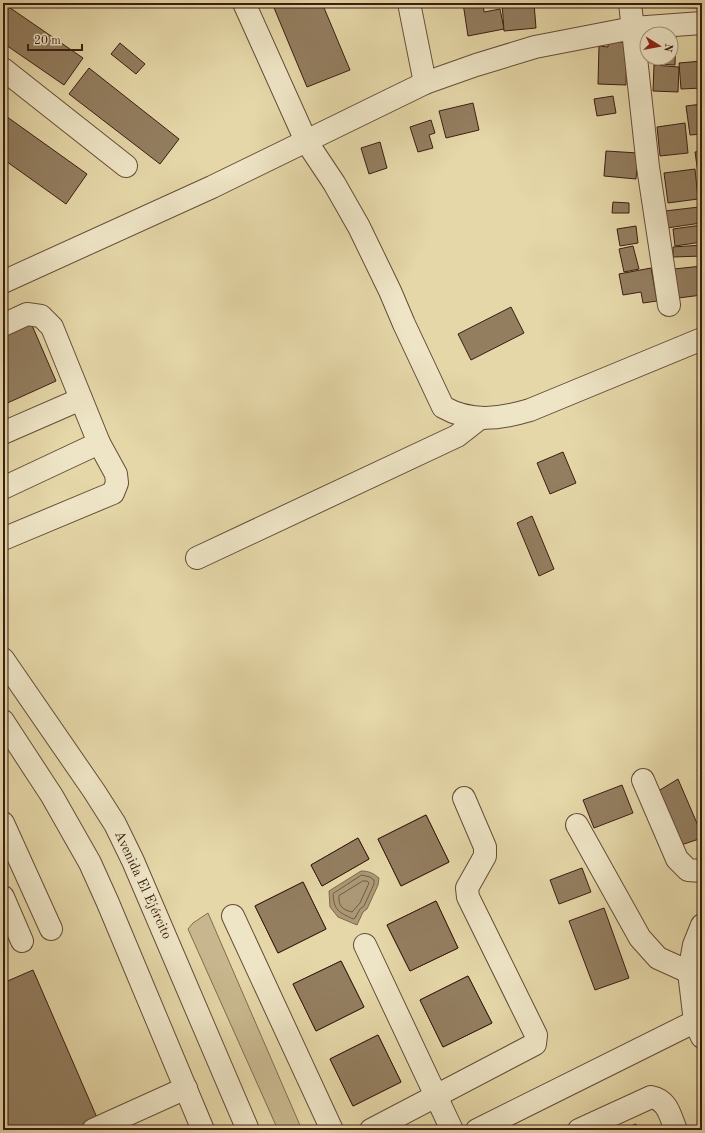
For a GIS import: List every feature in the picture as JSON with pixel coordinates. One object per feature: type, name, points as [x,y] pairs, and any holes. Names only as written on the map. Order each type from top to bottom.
[{"type":"street","points":[[244,3],[306,141],[334,183],[375,259],[443,407],[454,413],[480,418],[508,416],[530,410],[702,339]]},
{"type":"street","points":[[409,3],[425,83]]},
{"type":"street","points":[[630,3],[648,167],[669,305]]},
{"type":"street","points":[[3,282],[212,187],[425,83],[476,65],[535,47],[633,28],[702,23]]},
{"type":"street","points":[[3,69],[126,166]]},
{"type":"street","points":[[3,326],[27,314],[41,316],[52,327],[99,443],[116,474],[118,483],[113,493],[3,539]]},
{"type":"street","points":[[3,433],[81,399]]},
{"type":"street","points":[[196,558],[457,436],[480,418]]},
{"type":"street","points":[[3,488],[99,443]]},
{"type":"street","name":"Avenida El Ejército","points":[[3,659],[12,682],[94,791],[124,842],[177,961],[248,1130]]},
{"type":"street","points":[[5,727],[52,796],[90,863],[204,1130]]},
{"type":"street","points":[[642,780],[677,859],[688,870],[702,871]]},
{"type":"street","points":[[371,1130],[535,1044],[536,1035],[468,897],[467,888],[486,856],[485,847],[464,798]]},
{"type":"street","points":[[3,823],[51,928]]},
{"type":"street","points":[[577,825],[640,938],[658,958],[689,972]]},
{"type":"street","points":[[3,898],[22,942]]},
{"type":"street","points":[[233,916],[332,1130]]},
{"type":"street","points":[[477,1130],[700,1026],[689,972],[694,945],[702,925]]},
{"type":"street","points":[[365,945],[452,1130]]},
{"type":"street","points":[[93,1130],[186,1088]]},
{"type":"street","points":[[583,1129],[651,1097],[659,1098],[665,1104],[676,1130]]},
{"type":"shaded area","points":[[208,913],[302,1130],[278,1130],[188,929],[193,923]]},
{"type":"water","points":[[361,871],[366,871],[379,878],[378,885],[367,909],[363,912],[357,925],[338,917],[330,907],[329,891]]},
{"type":"building","points":[[3,3],[83,58],[64,85],[3,43]]},
{"type":"building","points":[[272,3],[322,3],[350,70],[307,87]]},
{"type":"building","points":[[463,3],[483,3],[484,12],[500,9],[504,29],[468,36]]},
{"type":"building","points":[[502,3],[534,3],[536,28],[504,31]]},
{"type":"building","points":[[669,3],[702,3],[702,8],[669,7]]},
{"type":"building","points":[[608,42],[627,42],[626,85],[598,84],[599,46],[608,47]]},
{"type":"building","points":[[120,43],[145,64],[136,74],[111,54]]},
{"type":"building","points":[[702,61],[702,88],[681,89],[679,63]]},
{"type":"building","points":[[654,66],[679,67],[678,92],[653,91]]},
{"type":"building","points":[[89,68],[179,139],[160,164],[69,94]]},
{"type":"building","points":[[613,96],[616,113],[597,116],[594,99]]},
{"type":"building","points":[[473,103],[479,130],[446,138],[439,111]]},
{"type":"building","points":[[702,104],[702,134],[690,135],[686,106]]},
{"type":"building","points":[[3,114],[87,174],[66,204],[3,159]]},
{"type":"building","points":[[431,120],[435,133],[429,135],[433,148],[418,152],[410,127]]},
{"type":"building","points":[[685,123],[688,153],[660,156],[657,127]]},
{"type":"building","points":[[380,142],[387,168],[369,174],[361,148]]},
{"type":"building","points":[[606,151],[638,153],[636,179],[604,176]]},
{"type":"building","points":[[702,151],[702,179],[699,180],[695,152]]},
{"type":"building","points":[[695,169],[698,199],[668,203],[664,173]]},
{"type":"building","points":[[613,202],[629,203],[629,213],[612,213]]},
{"type":"building","points":[[699,207],[701,223],[667,228],[665,211]]},
{"type":"building","points":[[702,225],[702,242],[675,246],[673,229]]},
{"type":"building","points":[[636,226],[638,243],[620,246],[617,229]]},
{"type":"building","points":[[702,245],[702,256],[673,257],[673,247]]},
{"type":"building","points":[[633,246],[639,269],[624,272],[619,249]]},
{"type":"building","points":[[702,266],[702,295],[678,298],[674,269]]},
{"type":"building","points":[[651,268],[657,301],[643,303],[641,292],[623,295],[619,274]]},
{"type":"building","points":[[511,307],[524,333],[471,360],[458,334]]},
{"type":"building","points":[[31,323],[56,381],[3,405],[3,336]]},
{"type":"building","points":[[563,452],[576,483],[550,494],[537,463]]},
{"type":"building","points":[[532,516],[554,569],[539,576],[517,523]]},
{"type":"building","points":[[702,767],[702,782],[697,770]]},
{"type":"building","points":[[678,779],[702,838],[678,846],[655,793]]},
{"type":"building","points":[[622,785],[633,813],[594,828],[583,800]]},
{"type":"building","points":[[426,815],[449,862],[401,886],[378,839]]},
{"type":"building","points":[[426,815],[449,862],[401,886],[378,839]]},
{"type":"building","points":[[358,838],[369,859],[322,886],[311,865]]},
{"type":"building","points":[[358,838],[369,859],[322,886],[311,865]]},
{"type":"building","points":[[582,868],[591,892],[559,904],[550,880]]},
{"type":"building","points":[[303,882],[326,929],[278,953],[255,906]]},
{"type":"building","points":[[303,882],[326,929],[278,953],[255,906]]},
{"type":"building","points":[[436,901],[458,948],[410,971],[387,925]]},
{"type":"building","points":[[436,901],[458,948],[410,971],[387,925]]},
{"type":"building","points":[[604,908],[629,978],[595,990],[569,921]]},
{"type":"building","points":[[341,961],[364,1007],[316,1031],[293,984]]},
{"type":"building","points":[[341,961],[364,1007],[316,1031],[293,984]]},
{"type":"building","points":[[33,970],[98,1120],[75,1130],[3,1130],[3,983]]},
{"type":"building","points":[[468,976],[492,1023],[443,1047],[420,1000]]},
{"type":"building","points":[[468,976],[492,1023],[443,1047],[420,1000]]},
{"type":"building","points":[[378,1035],[401,1082],[353,1106],[330,1059]]},
{"type":"building","points":[[378,1035],[401,1082],[353,1106],[330,1059]]},
{"type":"building","points":[[636,1124],[638,1130],[620,1130]]}]
